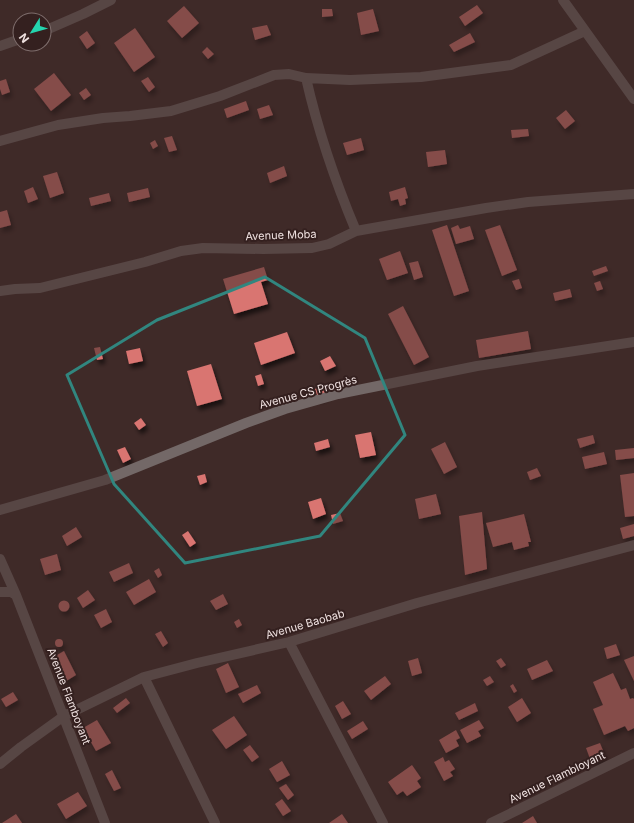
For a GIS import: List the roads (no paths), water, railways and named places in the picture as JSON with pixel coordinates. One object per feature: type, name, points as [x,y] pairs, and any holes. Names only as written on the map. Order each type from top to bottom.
[{"type":"street","points":[[52,28],[111,0]]},
{"type":"street","points":[[563,0],[634,99]]},
{"type":"street","points":[[0,141],[58,125],[103,118],[171,111],[220,96],[274,75],[289,74],[306,78],[350,80],[421,77],[511,65],[585,31]]},
{"type":"street","points":[[0,46],[12,42]]},
{"type":"street","points":[[306,78],[316,119],[340,193],[356,231]]},
{"type":"street","name":"Avenue Moba","points":[[0,292],[15,289],[40,288],[146,262],[181,251],[203,248],[312,248],[329,244],[356,231],[486,208],[528,202],[634,194]]},
{"type":"street","name":"Avenue CS Progrès","points":[[0,510],[105,480],[246,422],[338,394],[477,366],[634,342]]},
{"type":"street","name":"Avenue Baobab","points":[[0,764],[64,716],[144,677],[167,670],[289,642],[417,603],[634,545]]},
{"type":"street","name":"Avenue Flamboyant","points":[[0,559],[16,595],[105,823]]},
{"type":"street","points":[[0,592],[11,592],[16,595]]},
{"type":"street","points":[[289,642],[383,823]]},
{"type":"street","points":[[144,677],[215,823]]},
{"type":"street","name":"Avenue Flambloyant","points":[[491,823],[634,753]]}]
